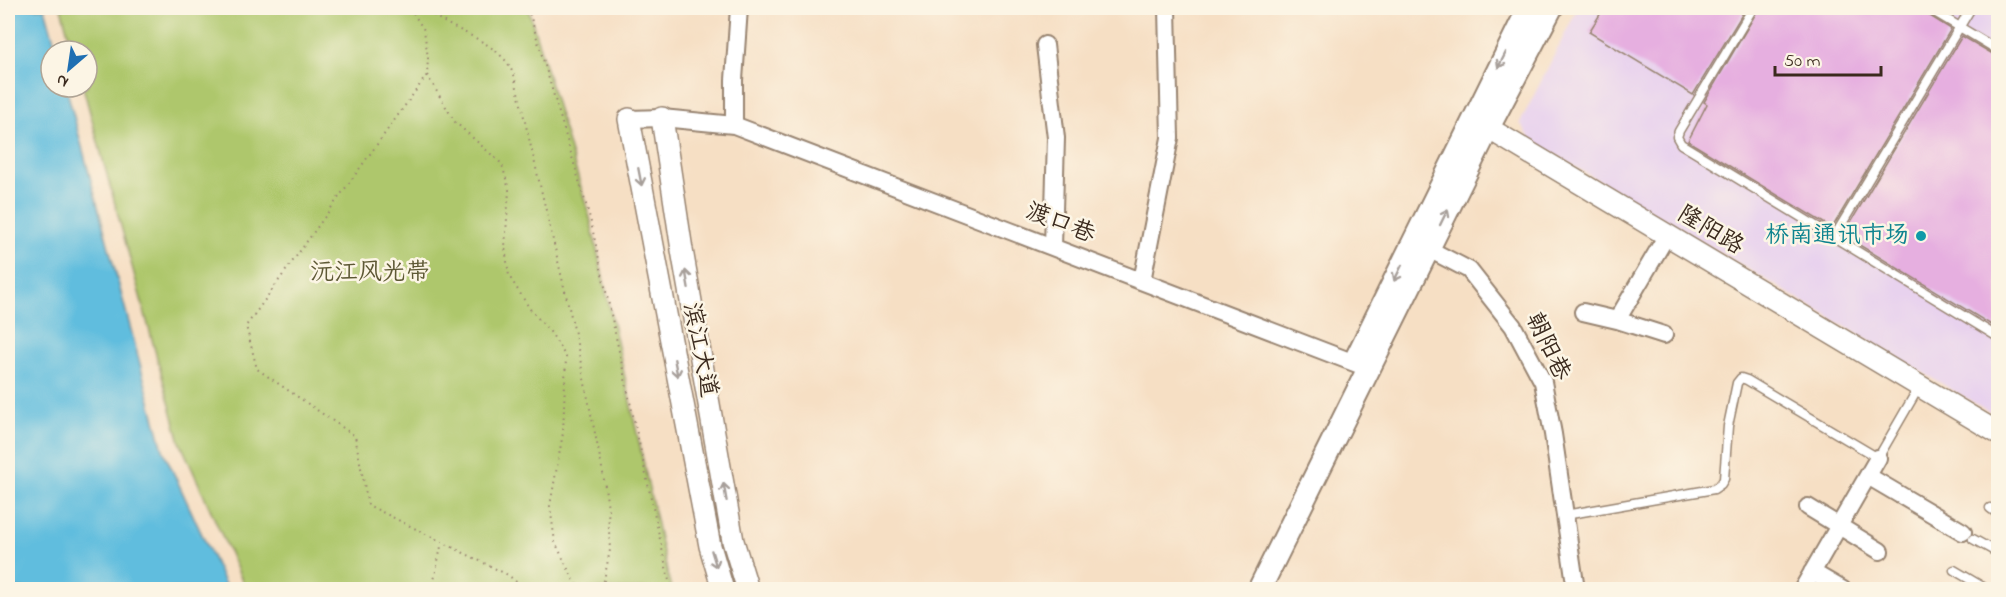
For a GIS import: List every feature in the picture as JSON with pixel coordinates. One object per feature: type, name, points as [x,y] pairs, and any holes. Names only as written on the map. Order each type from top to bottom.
[{"type":"main road","points":[[1244,590],[1361,366],[1421,244],[1529,8]]},
{"type":"main road","points":[[1421,244],[1488,128],[1551,8]]},
{"type":"main road","points":[[1259,590],[1361,366]]},
{"type":"street","points":[[734,125],[734,80],[739,8]]},
{"type":"street","points":[[1142,281],[1170,138],[1167,8]]},
{"type":"street","points":[[1045,45],[1056,138],[1053,247]]},
{"type":"street","name":"渡口巷","points":[[629,119],[662,118],[734,125],[1361,366]]},
{"type":"street","name":"滨江大道","points":[[662,118],[682,250],[731,530],[748,590]]},
{"type":"street","name":"滨江大道","points":[[629,119],[710,546],[723,590]]},
{"type":"street","name":"隆阳路","points":[[1488,128],[1998,433]]},
{"type":"street","points":[[1617,320],[1667,235]]},
{"type":"street","name":"朝阳巷","points":[[1421,244],[1469,270],[1513,326],[1543,382],[1576,590]]},
{"type":"street","points":[[1583,312],[1664,334]]},
{"type":"street","points":[[1802,590],[1878,458]]},
{"type":"street","points":[[1868,476],[1968,535]]},
{"type":"street","points":[[1808,507],[1880,550]]},
{"type":"street","points":[[1812,572],[1843,590]]},
{"type":"lane","points":[[1753,8],[1679,131],[1677,137],[1681,144],[1998,335]]},
{"type":"lane","points":[[1928,8],[1998,50]]},
{"type":"lane","points":[[1834,237],[1971,8]]},
{"type":"lane","points":[[1565,515],[1714,489],[1721,484],[1724,479],[1728,426],[1737,383],[1741,378],[1878,458],[1920,386]]},
{"type":"lane","points":[[1990,508],[1998,513]]},
{"type":"lane","points":[[1968,535],[1998,553]]},
{"type":"lane","points":[[1954,570],[1988,590]]},
{"type":"path","points":[[410,8],[424,30],[428,58],[427,75],[246,326],[257,369],[355,436],[368,505],[508,575],[526,590]]},
{"type":"path","points":[[424,8],[464,34],[489,46],[505,60],[514,75],[574,329],[603,473],[608,507],[610,550],[602,590]]},
{"type":"path","points":[[528,8],[590,218],[671,590]]},
{"type":"path","points":[[427,75],[455,122],[502,164],[509,190],[505,247],[509,276],[530,309],[551,333],[566,357],[563,433],[550,506],[555,542],[581,590]]},
{"type":"path","points":[[432,590],[442,542]]},
{"type":"shaded area","points":[[1578,8],[1998,8],[1998,417],[1532,141],[1520,123]]},
{"type":"green space","name":"沅江风光带","points":[[61,8],[528,8],[590,218],[671,589],[246,589],[180,442],[86,99],[99,99],[99,39],[70,39]]},
{"type":"water","points":[[8,8],[45,8],[54,39],[39,39],[39,99],[69,99],[163,450],[227,589],[8,589]]},
{"type":"building","points":[[1604,8],[1746,8],[1693,95],[1589,32]]},
{"type":"building","points":[[1759,8],[1922,8],[1925,13],[1951,29],[1832,228],[1688,141],[1707,104],[1704,102]]},
{"type":"building","points":[[1962,36],[1998,57],[1998,329],[1843,235]]},
{"type":"place","name":"桥南通讯市场","points":[[1921,236]]}]
